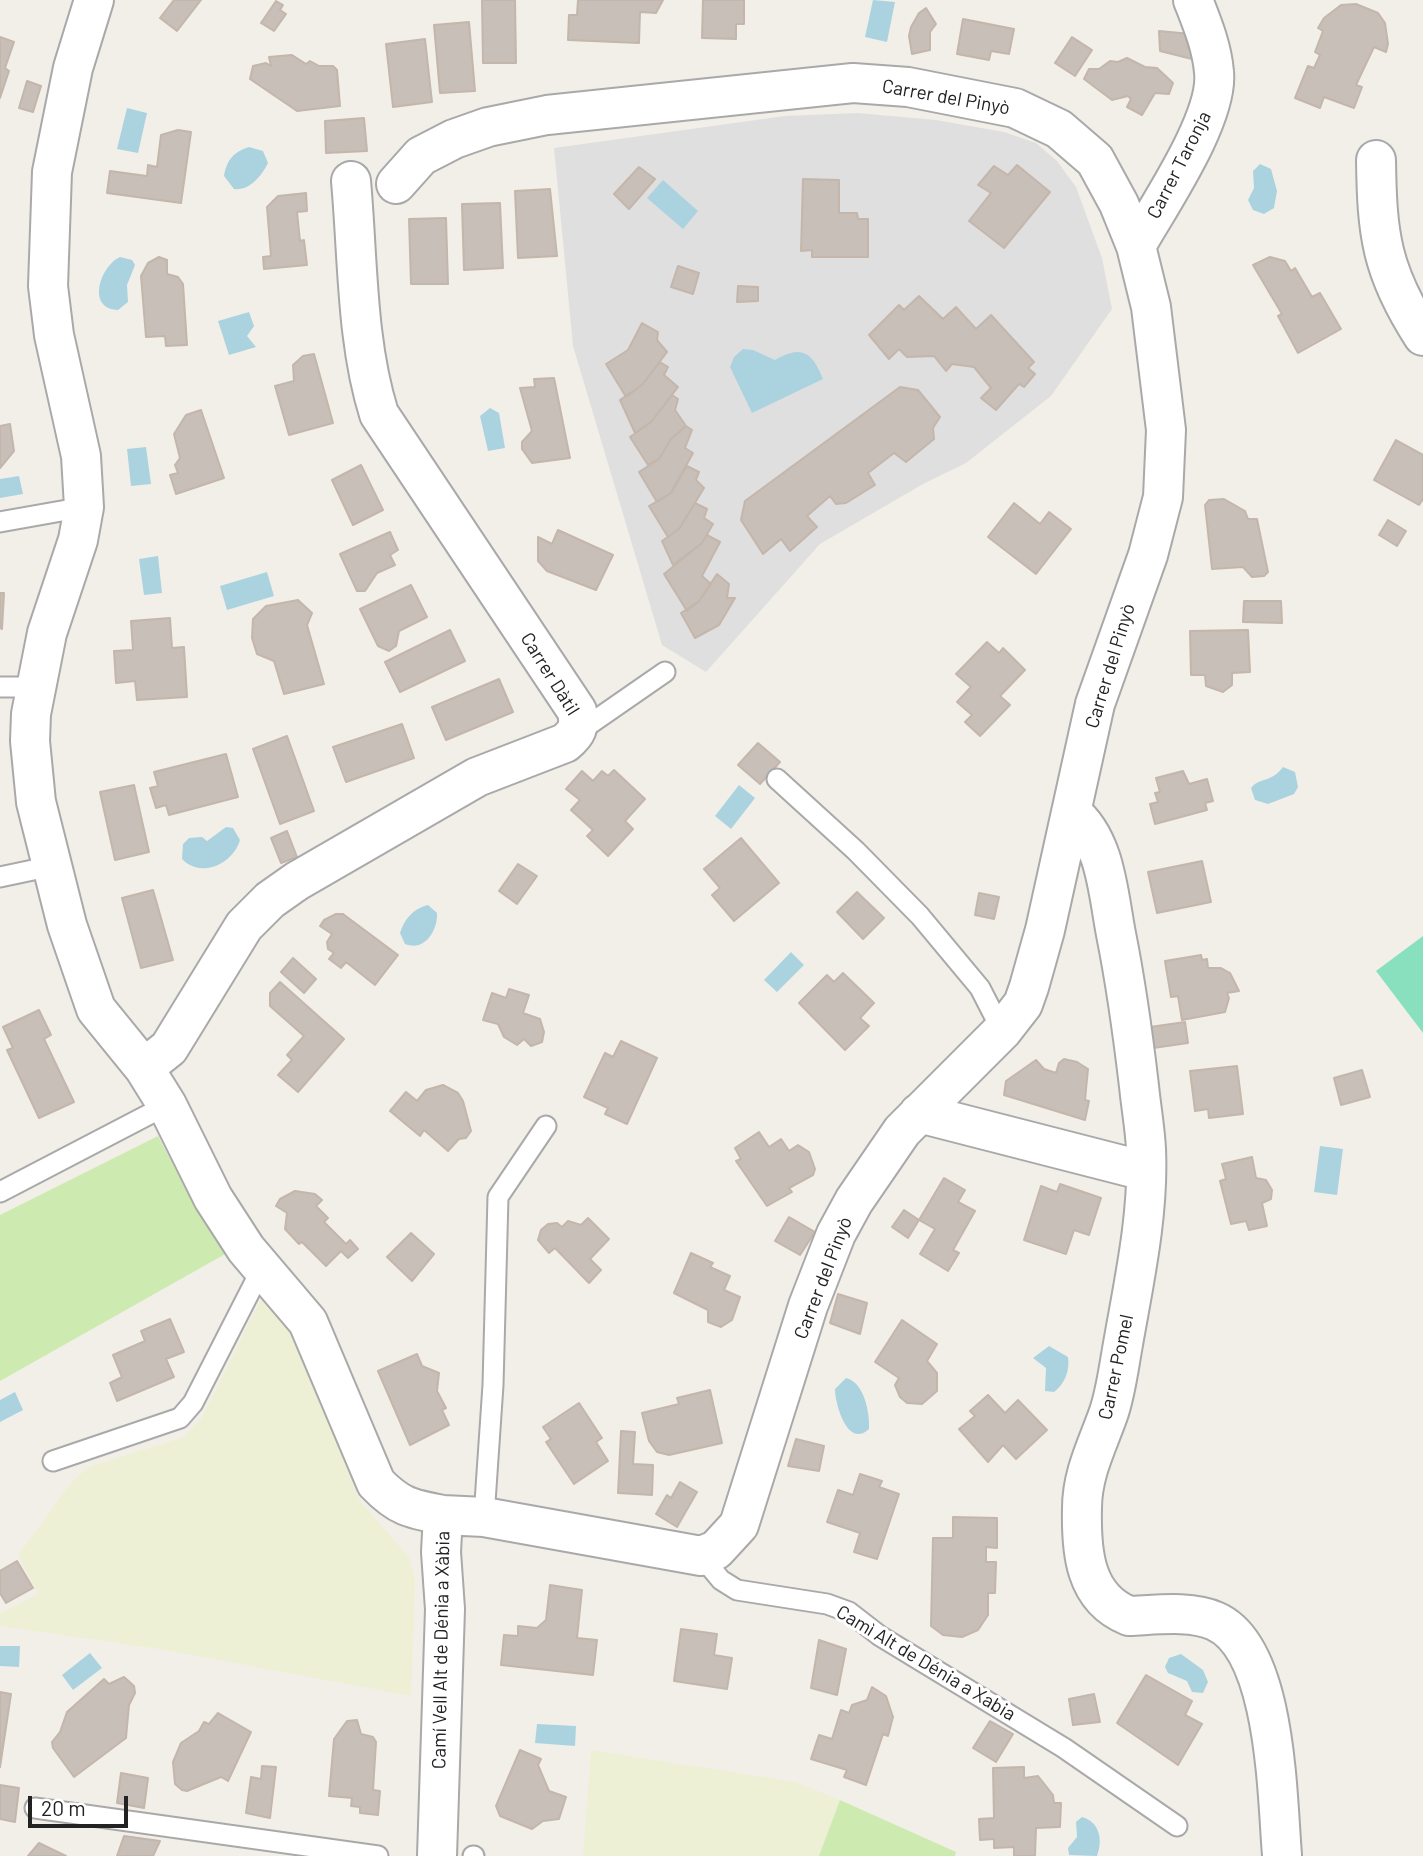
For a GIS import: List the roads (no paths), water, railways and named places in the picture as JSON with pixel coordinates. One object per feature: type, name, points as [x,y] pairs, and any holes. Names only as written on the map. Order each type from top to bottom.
[{"type":"street","name":"Camí Vell Alt de Dénia a Xàbia","points":[[94,0],[73,68],[52,172],[48,286],[54,335],[81,456],[84,507],[78,540],[47,633],[18,687],[31,714],[36,802],[67,925],[96,1009],[144,1068],[167,1105],[213,1198],[262,1268],[308,1322],[376,1483],[393,1500],[408,1508],[443,1515],[441,1552],[445,1609],[437,1856]]},
{"type":"street","name":"Carrer Taronja","points":[[1136,246],[1189,151],[1210,103],[1214,73],[1193,0]]},
{"type":"street","name":"Carrer del Pinyò","points":[[396,184],[421,156],[454,139],[488,127],[547,115],[853,83],[908,87],[1015,108],[1059,129],[1095,160],[1119,204],[1136,246],[1151,307],[1165,418],[1163,497],[1148,555],[1095,704],[1072,812],[1023,1004],[1002,1031],[919,1113],[870,1175],[836,1234],[808,1306],[739,1525],[716,1550],[701,1556]]},
{"type":"street","points":[[1376,160],[1377,227],[1384,254],[1405,305],[1423,336]]},
{"type":"street","name":"Carrer Dàtil","points":[[144,1068],[169,1048],[244,926],[270,900],[336,858],[477,777],[510,763],[546,753],[576,733],[577,711],[379,414],[372,392],[365,338],[351,181]]},
{"type":"street","name":"Carrer Pomel","points":[[1072,812],[1084,823],[1097,846],[1106,880],[1129,1002],[1146,1150],[1143,1218],[1110,1410],[1089,1462],[1083,1489],[1087,1573],[1100,1597],[1129,1616],[1203,1616],[1230,1630],[1248,1657],[1267,1707],[1282,1855]]},
{"type":"street","points":[[919,1113],[1145,1171]]},
{"type":"street","points":[[443,1515],[484,1517],[701,1556]]},
{"type":"lane","points":[[0,522],[84,507]]},
{"type":"lane","points":[[576,733],[665,673]]},
{"type":"lane","points":[[777,779],[856,851],[920,916],[980,988],[1002,1031]]},
{"type":"lane","points":[[0,877],[52,866]]},
{"type":"lane","points":[[0,1192],[167,1105]]},
{"type":"lane","points":[[484,1517],[493,1385],[498,1197],[547,1126]]},
{"type":"lane","points":[[53,1461],[180,1418],[193,1403],[262,1268]]},
{"type":"lane","name":"Camì Alt de Dénia a Xabia","points":[[701,1556],[721,1580],[737,1590],[827,1604],[849,1612],[880,1636],[1064,1748],[1177,1825]]},
{"type":"lane","points":[[35,1808],[378,1856]]},
{"type":"water","points":[[873,0],[895,2],[887,42],[865,37]]},
{"type":"water","points":[[127,108],[147,113],[138,153],[117,149]]},
{"type":"water","points":[[249,147],[263,151],[268,163],[254,182],[245,188],[234,189],[224,176],[227,165],[235,154]]},
{"type":"water","points":[[1260,164],[1271,169],[1277,191],[1274,208],[1264,214],[1253,210],[1248,200],[1254,188],[1253,171]]},
{"type":"water","points":[[663,180],[698,211],[683,229],[647,198]]},
{"type":"water","points":[[120,257],[132,260],[135,265],[127,285],[128,302],[118,310],[108,308],[99,295],[102,277]]},
{"type":"water","points":[[249,312],[254,326],[247,336],[256,347],[229,355],[218,321]]},
{"type":"water","points":[[743,349],[753,350],[775,360],[792,353],[805,353],[815,362],[823,379],[752,413],[730,367],[734,357]]},
{"type":"water","points":[[490,408],[499,413],[505,448],[488,451],[480,416]]},
{"type":"water","points":[[146,447],[151,484],[131,486],[127,449]]},
{"type":"water","points":[[19,476],[23,494],[0,498],[0,479]]},
{"type":"water","points":[[158,556],[162,593],[144,595],[139,559]]},
{"type":"water","points":[[267,572],[274,596],[227,610],[220,586]]},
{"type":"water","points":[[1283,767],[1295,772],[1298,787],[1294,794],[1268,804],[1255,800],[1251,788]]},
{"type":"water","points":[[739,785],[755,798],[731,829],[715,816]]},
{"type":"water","points":[[226,827],[233,828],[240,840],[231,856],[224,862],[198,868],[182,859],[183,844],[189,838],[202,837],[207,841]]},
{"type":"water","points":[[428,905],[437,913],[433,932],[419,945],[405,944],[400,933],[404,923],[414,911]]},
{"type":"water","points":[[791,952],[804,965],[777,992],[764,980]]},
{"type":"water","points":[[1320,1146],[1343,1149],[1337,1195],[1314,1192]]},
{"type":"water","points":[[1049,1346],[1068,1357],[1066,1376],[1054,1392],[1045,1391],[1046,1368],[1033,1358]]},
{"type":"water","points":[[846,1378],[857,1385],[867,1406],[869,1429],[862,1434],[849,1429],[837,1405],[835,1389]]},
{"type":"water","points":[[15,1392],[23,1410],[0,1422],[0,1400]]},
{"type":"water","points":[[0,1646],[20,1646],[19,1667],[0,1666]]},
{"type":"water","points":[[90,1653],[102,1668],[73,1690],[62,1675]]},
{"type":"water","points":[[1181,1654],[1203,1670],[1208,1682],[1203,1693],[1192,1692],[1187,1681],[1168,1673],[1165,1667],[1169,1658]]},
{"type":"water","points":[[537,1724],[576,1726],[575,1746],[535,1743]]},
{"type":"water","points":[[1082,1817],[1093,1823],[1098,1832],[1100,1844],[1097,1856],[1069,1855],[1068,1848],[1077,1837],[1076,1822]]}]
